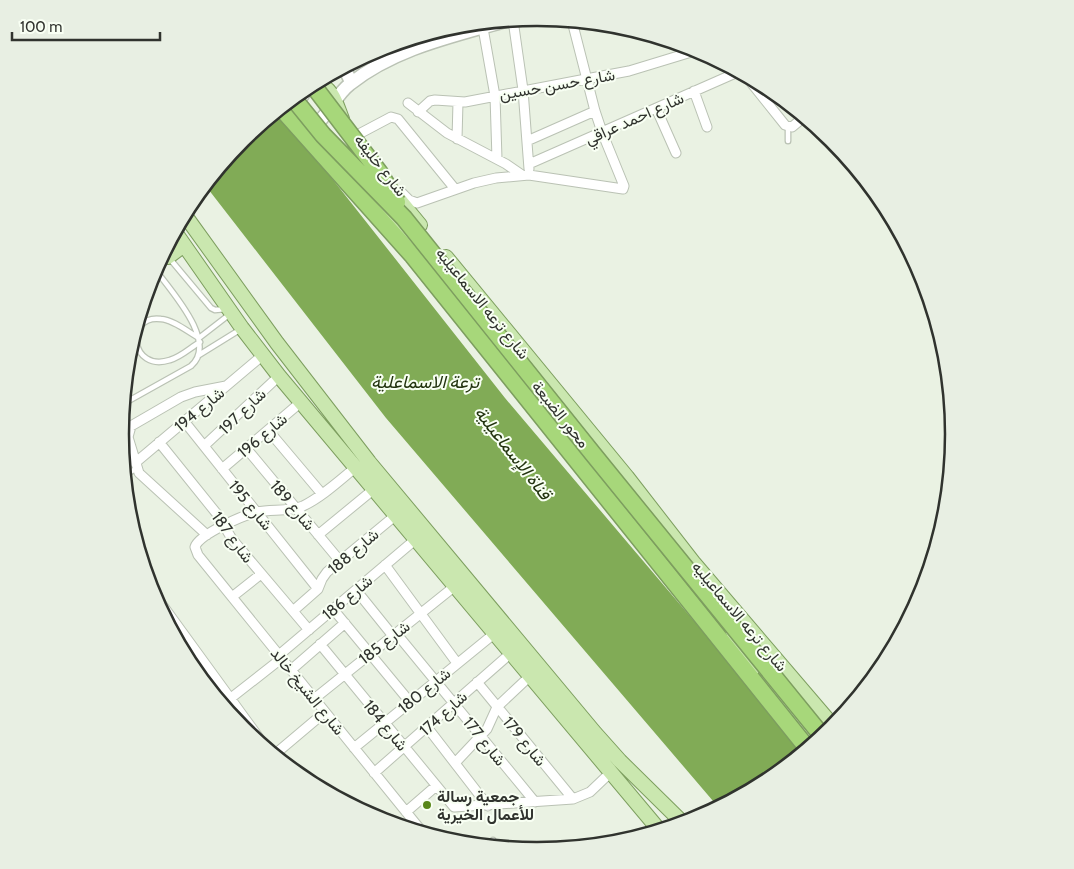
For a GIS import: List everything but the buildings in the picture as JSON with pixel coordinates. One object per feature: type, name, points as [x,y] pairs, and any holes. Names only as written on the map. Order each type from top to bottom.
[{"type":"highway","points":[[316,91],[379,172],[404,218]]},
{"type":"highway","name":"محور الضبعة","points":[[293,107],[803,743]]},
{"type":"highway","name":"محور الضبعة","points":[[294,107],[404,218],[818,730]]},
{"type":"main road","name":"شارع ترعه الاسماعيليه","points":[[325,86],[335,100],[349,135],[359,150],[627,477],[693,562],[828,720]]},
{"type":"main road","name":"شارع ترعه الاسماعيليه","points":[[294,107],[313,127],[561,422],[732,629],[821,728]]},
{"type":"main road","points":[[189,221],[271,335],[368,462],[595,733],[620,761],[677,818]]},
{"type":"main road","points":[[179,238],[242,328],[279,376],[655,825]]},
{"type":"main road","points":[[172,252],[184,245]]},
{"type":"main road","points":[[732,629],[736,643],[743,656],[809,738]]},
{"type":"street","points":[[514,27],[523,90],[529,164],[526,175]]},
{"type":"street","points":[[408,103],[457,139],[526,175],[623,189],[624,186],[595,111],[574,28]]},
{"type":"street","points":[[483,30],[495,96],[497,159]]},
{"type":"street","points":[[313,127],[324,118],[335,100],[351,82],[378,65],[406,52],[466,33]]},
{"type":"street","name":"شارع حسن حسين","points":[[418,112],[430,101],[434,100],[458,102],[495,96],[629,71],[685,54]]},
{"type":"street","points":[[347,73],[351,82]]},
{"type":"street","name":"شارع احمد عراقي","points":[[529,164],[731,75]]},
{"type":"street","points":[[694,91],[707,127]]},
{"type":"street","points":[[759,92],[788,127],[792,127],[798,122]]},
{"type":"street","name":"شارع خليفه","points":[[335,100],[342,108],[356,136],[409,200],[413,202],[421,202],[454,189],[496,178],[526,175]]},
{"type":"street","points":[[457,139],[458,102]]},
{"type":"street","points":[[656,108],[676,153]]},
{"type":"street","points":[[527,141],[595,111]]},
{"type":"street","points":[[356,136],[391,117],[398,119],[454,189]]},
{"type":"street","name":"شارع 194","points":[[136,467],[159,442],[263,355]]},
{"type":"street","name":"شارع 197","points":[[204,446],[279,376]]},
{"type":"street","points":[[129,434],[132,426],[181,397],[195,392],[226,386]]},
{"type":"street","name":"شارع 196","points":[[222,469],[301,402]]},
{"type":"street","name":"شارع 195","points":[[184,421],[318,589]]},
{"type":"street","points":[[268,430],[322,494]]},
{"type":"street","points":[[129,442],[136,467],[207,535],[257,512],[302,506],[322,494],[356,467]]},
{"type":"street","name":"شارع 187","points":[[159,442],[217,514],[232,539],[309,630]]},
{"type":"street","name":"شارع 189","points":[[246,448],[340,561]]},
{"type":"street","points":[[318,535],[374,489]]},
{"type":"street","name":"شارع 188","points":[[292,611],[318,589],[324,575],[396,515]]},
{"type":"street","name":"شارع الشيخ خالد","points":[[207,535],[196,543],[195,547],[198,555],[416,824]]},
{"type":"street","name":"شارع 186","points":[[227,701],[416,539]]},
{"type":"street","points":[[385,565],[458,663]]},
{"type":"street","points":[[232,597],[261,574]]},
{"type":"street","name":"شارع 185","points":[[314,698],[455,586]]},
{"type":"street","name":"شارع 177","points":[[356,590],[436,680],[535,802]]},
{"type":"street","points":[[333,609],[410,702]]},
{"type":"street","points":[[173,620],[251,726]]},
{"type":"street","points":[[291,670],[345,623]]},
{"type":"street","name":"شارع 180","points":[[354,748],[495,633]]},
{"type":"street","name":"شارع 184","points":[[320,644],[452,805],[459,808],[488,806]]},
{"type":"street","name":"شارع 174","points":[[374,773],[511,653]]},
{"type":"street","points":[[455,763],[491,723],[498,707],[530,676]]},
{"type":"street","name":"شارع 179","points":[[477,682],[573,800]]},
{"type":"street","points":[[279,751],[325,712]]},
{"type":"street","points":[[427,727],[488,806],[573,800],[590,792],[611,772]]},
{"type":"street","points":[[406,812],[436,786]]},
{"type":"lane","points":[[788,127],[788,141]]},
{"type":"lane","points":[[169,258],[211,308],[230,311]]},
{"type":"lane","points":[[161,277],[188,316],[199,340],[199,355]]},
{"type":"lane","points":[[138,350],[146,358],[162,362],[178,356],[199,340],[230,311]]},
{"type":"lane","points":[[145,323],[160,318],[170,321],[199,340]]},
{"type":"lane","points":[[131,399],[191,366],[199,355],[242,328]]},
{"type":"lane","points":[[131,471],[136,467]]},
{"type":"water","name":"ترعة الاسماعلية","points":[[282,116],[505,398],[800,746],[764,774],[714,803],[386,418],[210,191],[248,146]]},
{"type":"place","name":"جمعية رسالة للأعمال الخيرية","points":[[427,805]]},
{"type":"water label","name":"قناة الإسماعيلية","points":[[513,453]]}]
